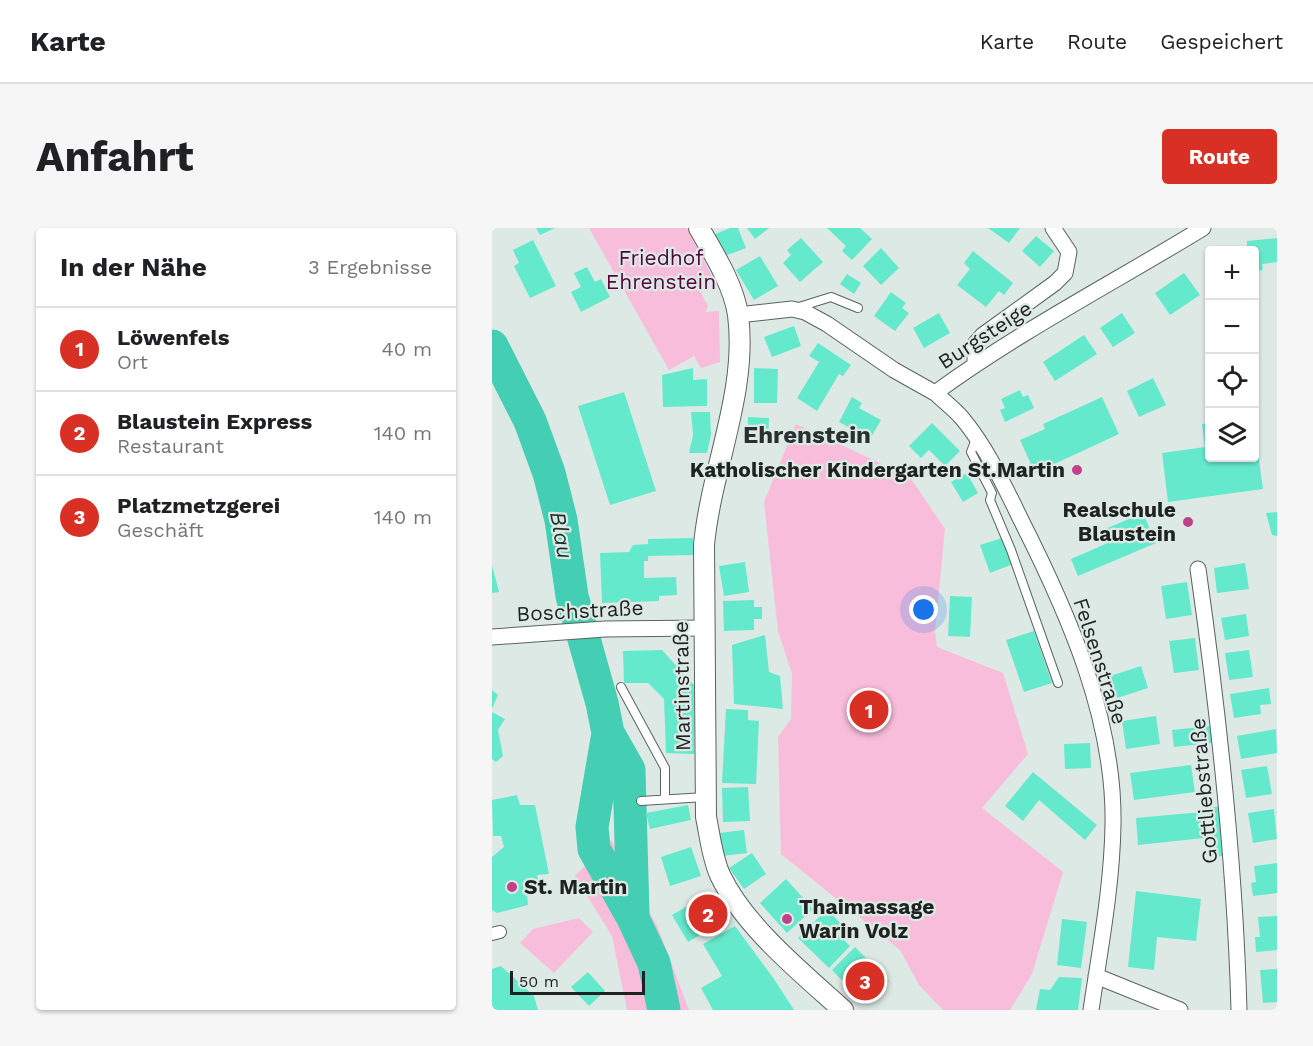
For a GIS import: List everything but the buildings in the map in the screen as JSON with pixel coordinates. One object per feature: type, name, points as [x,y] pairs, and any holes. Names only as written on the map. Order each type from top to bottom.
[{"type":"street","points":[[975,364],[975,344],[983,335],[1065,273],[1069,252],[1053,228]]},
{"type":"street","name":"Burgsteige","points":[[738,315],[792,309],[805,312],[827,324],[855,346],[935,393],[975,364],[1066,307],[1203,228]]},
{"type":"street","points":[[701,229],[731,293],[738,315]]},
{"type":"street","name":"Martinstraße","points":[[738,315],[737,361],[732,400],[706,520],[703,582],[706,817],[719,873],[730,895],[784,955],[843,1010]]},
{"type":"street","name":"Felsenstraße","points":[[935,393],[961,417],[1003,483],[1056,595],[1081,658],[1104,738],[1111,777],[1113,825],[1091,1010]]},
{"type":"street","name":"Gottliebstraße","points":[[1198,569],[1220,726],[1230,828],[1239,1010]]},
{"type":"street","name":"Boschstraße","points":[[492,637],[605,629],[705,628]]},
{"type":"street","points":[[1096,976],[1180,1010]]},
{"type":"lane","name":"Burgsteige","points":[[792,309],[831,297],[858,308]]},
{"type":"lane","points":[[976,438],[971,452],[992,493],[990,500],[1011,550],[1058,682]]},
{"type":"lane","points":[[621,687],[665,768],[665,799]]},
{"type":"lane","points":[[641,801],[707,797]]},
{"type":"green space","name":"Friedhof Ehrenstein","points":[[589,228],[687,228],[714,280],[699,289],[708,306],[705,312],[719,311],[720,362],[701,368],[694,356],[669,370]]},
{"type":"green space","points":[[796,424],[910,477],[945,529],[935,632],[937,647],[1003,673],[1028,754],[982,808],[1063,872],[1032,974],[1010,1010],[943,1010],[919,985],[900,950],[781,854],[778,737],[791,719],[792,674],[778,631],[764,502]]},
{"type":"green space","points":[[611,840],[658,928],[689,1010],[627,1010],[612,936],[575,876]]},
{"type":"green space","points":[[579,918],[593,932],[554,973],[520,943],[533,929]]},
{"type":"waterway","name":"Blau","points":[[492,346],[530,421],[549,473],[561,520],[572,596],[602,703],[608,733],[592,827],[594,849],[633,918],[654,963],[664,1010]]},
{"type":"waterway","name":"Blau","points":[[608,733],[629,770],[633,914]]},
{"type":"place","name":"Katholischer Kindergarten St.Martin","points":[[1077,470]]},
{"type":"place","name":"Realschule Blaustein","points":[[1188,522]]},
{"type":"place","name":"Löwenfels","points":[[869,710]]},
{"type":"place","name":"St. Martin","points":[[512,887]]},
{"type":"place","name":"Blaustein Express","points":[[708,914]]},
{"type":"place","name":"Thaimassage Warin Volz","points":[[787,919]]},
{"type":"place","name":"Platzmetzgerei","points":[[865,981]]},
{"type":"district","name":"Ehrenstein","points":[[807,435]]}]
